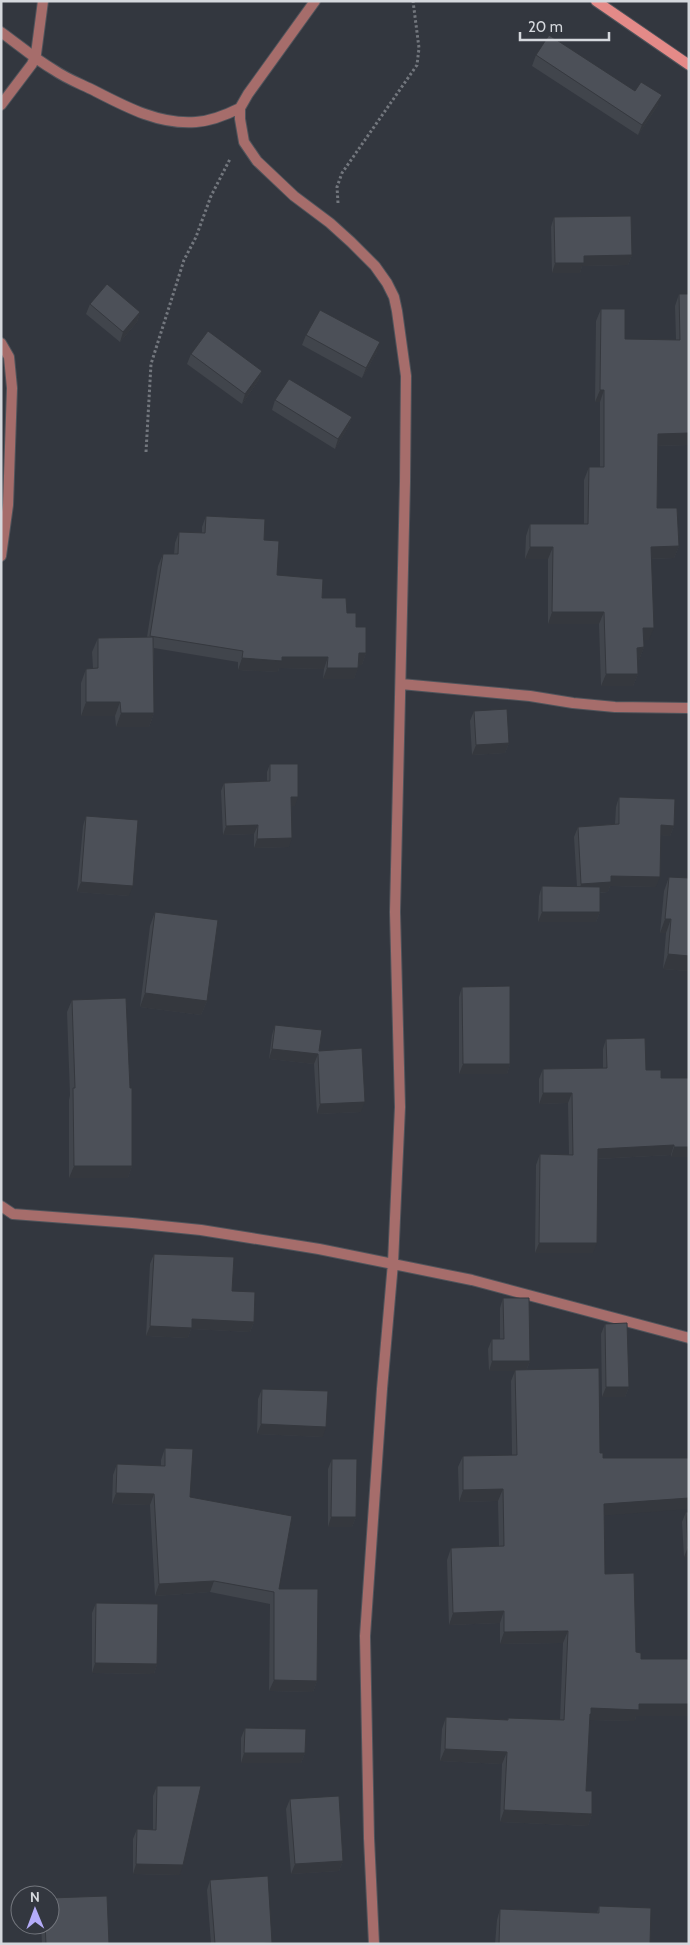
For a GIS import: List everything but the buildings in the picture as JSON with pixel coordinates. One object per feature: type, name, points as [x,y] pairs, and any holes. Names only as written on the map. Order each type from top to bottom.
[{"type":"main road","points":[[596,1],[689,65]]},
{"type":"street","points":[[1,105],[35,58],[43,1]]},
{"type":"street","points":[[1,32],[35,58],[70,80],[121,104],[174,122],[196,122],[218,117],[240,108],[315,1]]},
{"type":"street","points":[[240,108],[241,130],[244,142],[257,161],[294,196],[343,234],[375,266],[387,283],[394,297],[406,376],[396,912],[400,1107],[393,1263],[381,1399],[365,1636],[369,1838],[374,1944]]},
{"type":"street","points":[[1,343],[9,357],[12,388],[8,505],[1,556]]},
{"type":"street","points":[[401,684],[530,696],[615,707],[689,708]]},
{"type":"street","points":[[1,1206],[12,1214],[201,1230],[393,1263],[472,1280],[689,1338]]},
{"type":"path","points":[[343,234],[336,193],[338,180],[417,65],[419,48],[413,1]]},
{"type":"path","points":[[146,452],[151,364],[184,260],[196,237],[211,196],[234,151],[241,130]]}]
